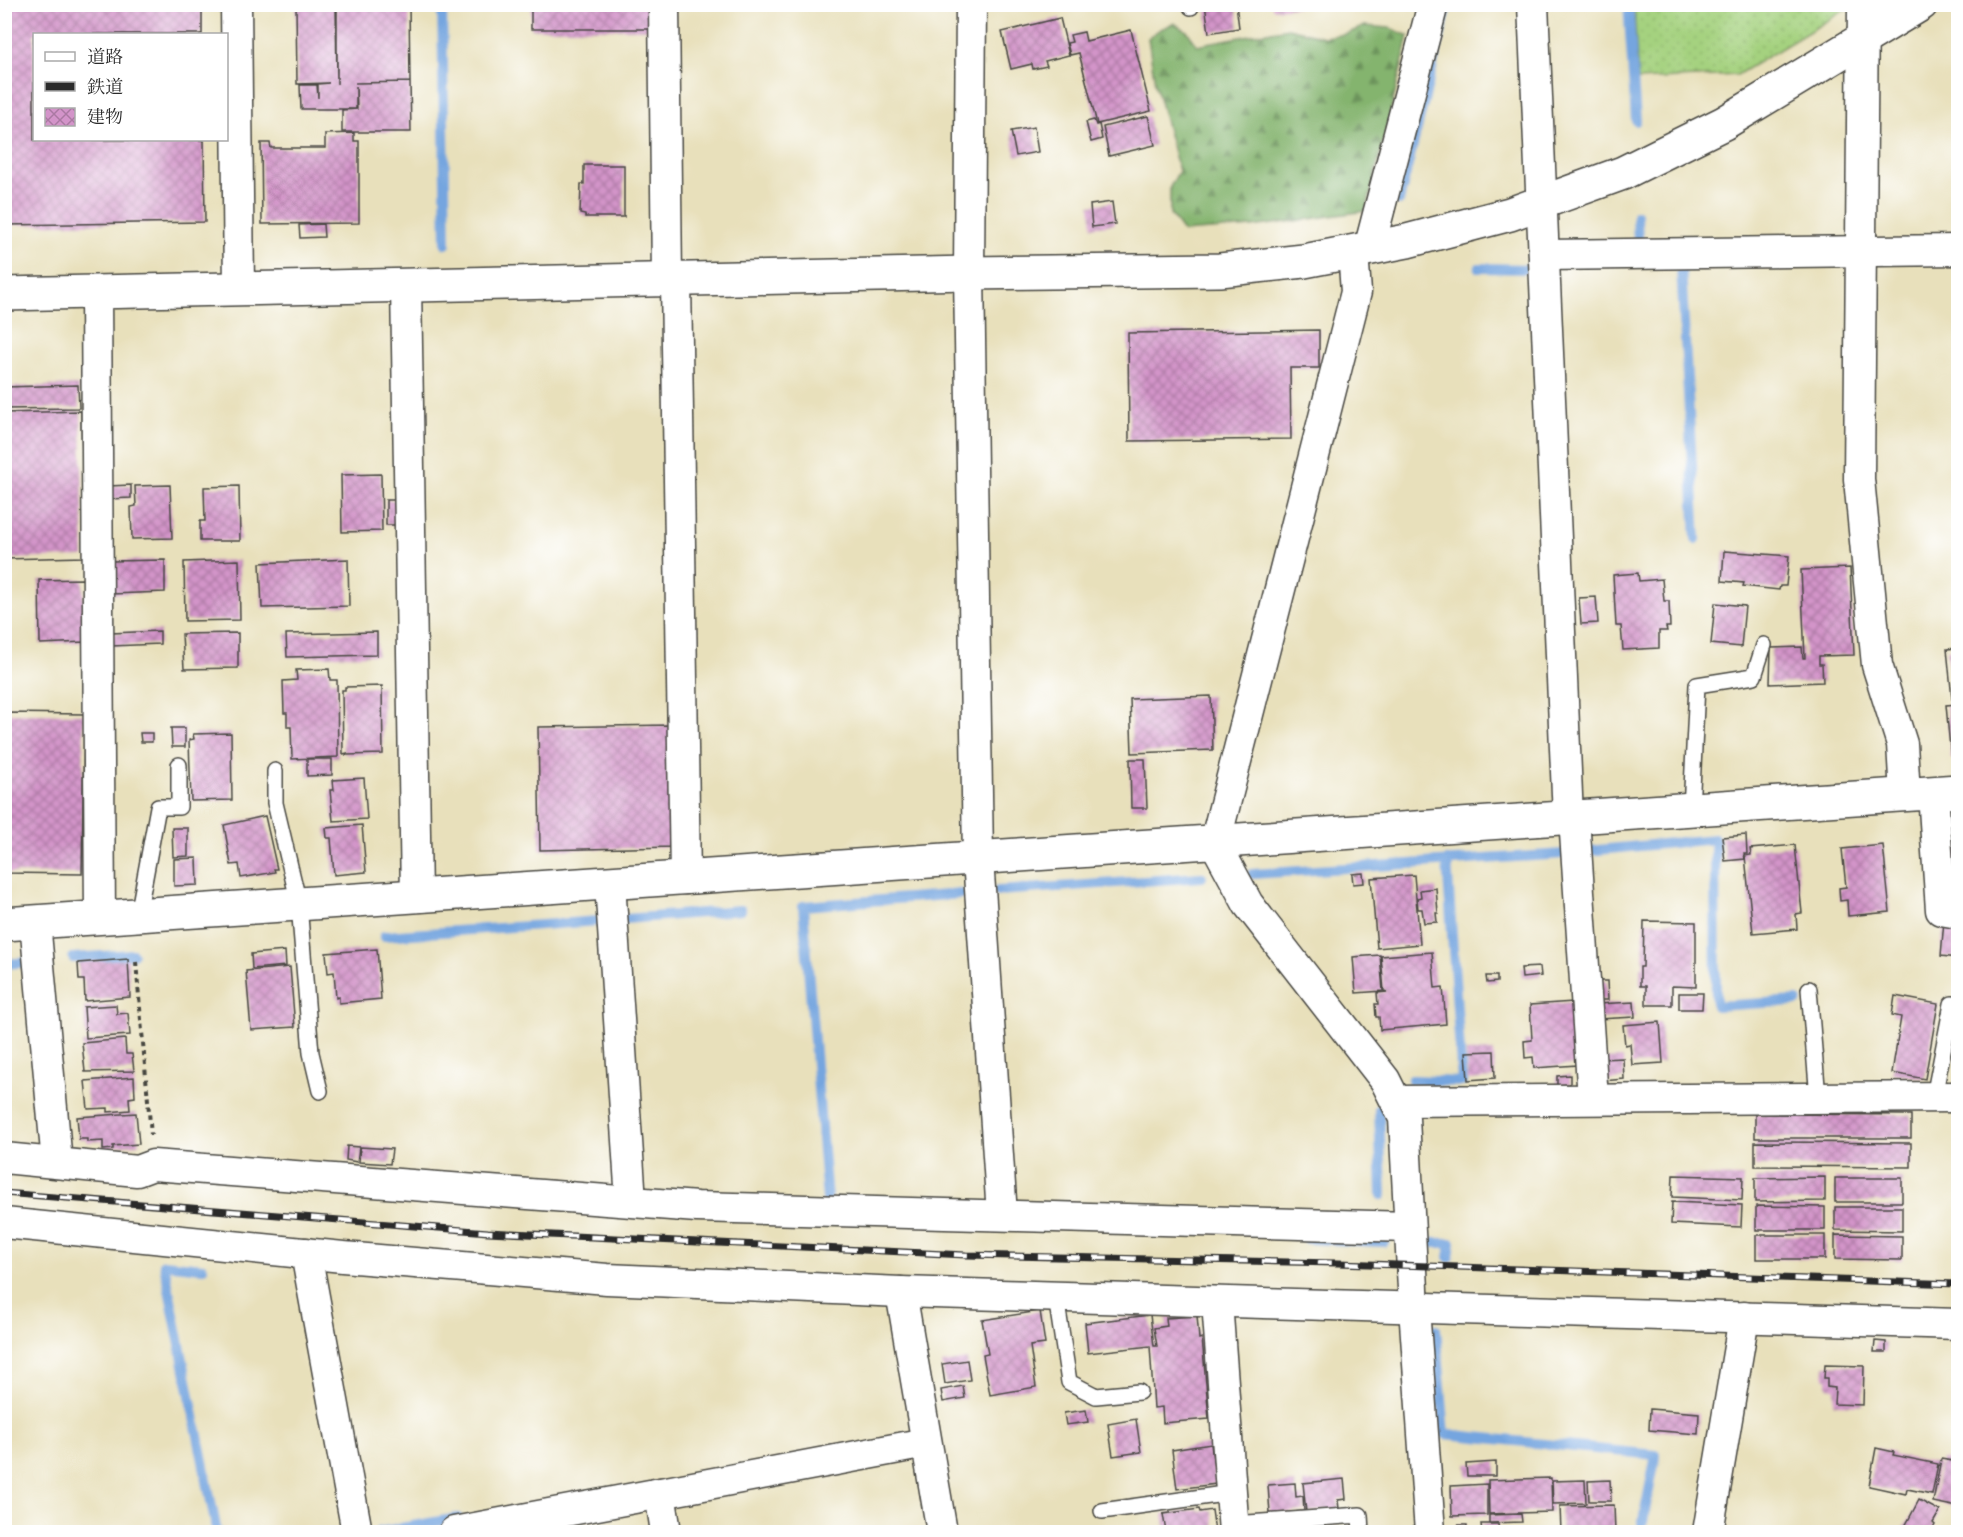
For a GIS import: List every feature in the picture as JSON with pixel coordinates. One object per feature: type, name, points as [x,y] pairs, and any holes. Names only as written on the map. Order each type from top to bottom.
[{"type":"street","points":[[236,4],[239,289]]},
{"type":"street","points":[[664,4],[685,879]]},
{"type":"street","points":[[971,4],[969,273],[978,859],[1002,1215]]},
{"type":"street","points":[[1430,1533],[1414,1308],[1404,1118],[1384,1080],[1248,904],[1215,843],[1356,292],[1361,250],[1433,4]]},
{"type":"street","points":[[1533,4],[1571,818],[1593,1099]]},
{"type":"street","points":[[1863,4],[1859,479],[1877,665],[1902,744],[1932,793],[1941,910],[1959,913]]},
{"type":"street","points":[[4,294],[969,273],[1221,270],[1304,261],[1361,250],[1510,214],[1623,172],[1724,123],[1921,4]]},
{"type":"street","points":[[1545,255],[1959,250]]},
{"type":"street","points":[[406,285],[416,896]]},
{"type":"street","points":[[96,292],[100,918]]},
{"type":"street","points":[[57,1163],[20,923],[1932,793]]},
{"type":"street","points":[[610,883],[631,1201]]},
{"type":"street","points":[[1397,1101],[1946,1097]]},
{"type":"street","points":[[4,1158],[137,1171],[153,1165],[709,1207],[1409,1227]]},
{"type":"street","points":[[4,1223],[306,1253],[607,1279],[901,1292],[1959,1324]]},
{"type":"street","points":[[306,1253],[357,1533]]},
{"type":"street","points":[[901,1292],[942,1533]]},
{"type":"street","points":[[1217,1302],[1234,1528]]},
{"type":"street","points":[[1708,1533],[1744,1317]]},
{"type":"street","points":[[454,1533],[926,1443]]},
{"type":"street","points":[[660,1493],[666,1533]]},
{"type":"lane","points":[[1691,810],[1697,685],[1754,676],[1764,645]]},
{"type":"lane","points":[[138,915],[158,807],[178,807],[179,765]]},
{"type":"lane","points":[[275,771],[275,803],[299,904],[310,1053],[320,1091]]},
{"type":"lane","points":[[1809,989],[1818,1098]]},
{"type":"lane","points":[[1946,1097],[1952,1004],[1959,1005]]},
{"type":"lane","points":[[1056,1297],[1069,1382],[1096,1396],[1139,1392]]},
{"type":"lane","points":[[1102,1511],[1231,1493]]},
{"type":"lane","points":[[1234,1528],[1360,1515],[1361,1533]]},
{"type":"path","points":[[136,962],[153,1165]]},
{"type":"green space","points":[[1634,5],[1853,5],[1737,75],[1638,80]]},
{"type":"green space","points":[[1174,23],[1187,31],[1197,45],[1288,28],[1324,37],[1346,34],[1365,26],[1390,28],[1409,36],[1366,211],[1252,227],[1183,232],[1170,214],[1170,187],[1179,171],[1155,83],[1148,38]]},
{"type":"building","points":[[4,4],[202,4],[202,33],[33,33],[33,141],[204,141],[205,222],[4,225]]},
{"type":"building","points":[[337,4],[409,4],[411,132],[342,132],[342,110],[357,109],[356,86],[356,109],[301,109],[300,85],[317,85],[318,98],[318,84],[329,83],[297,84],[296,5],[336,5],[337,84]]},
{"type":"building","points":[[531,4],[652,4],[652,29],[531,29]]},
{"type":"building","points":[[1205,4],[1236,4],[1239,28],[1209,33]]},
{"type":"building","points":[[1272,4],[1297,4],[1298,7],[1272,9]]},
{"type":"building","points":[[1060,18],[1069,55],[1045,61],[1047,66],[1033,69],[1032,64],[1011,69],[1002,32]]},
{"type":"building","points":[[1131,30],[1151,111],[1097,124],[1079,53],[1070,55],[1067,43],[1072,42],[1070,35],[1084,32],[1086,41]]},
{"type":"building","points":[[1148,116],[1155,145],[1109,156],[1103,127]]},
{"type":"building","points":[[1094,120],[1096,125],[1099,124],[1102,139],[1091,142],[1086,122]]},
{"type":"building","points":[[1034,127],[1038,152],[1016,156],[1011,131]]},
{"type":"building","points":[[354,133],[354,141],[359,141],[359,223],[262,224],[261,143],[270,143],[271,148],[325,148],[325,134]]},
{"type":"building","points":[[584,165],[624,165],[624,217],[585,217],[580,214]]},
{"type":"building","points":[[1112,202],[1115,224],[1092,227],[1090,205]]},
{"type":"building","points":[[323,224],[324,237],[300,238],[299,225]]},
{"type":"building","points":[[1319,330],[1319,368],[1290,368],[1291,439],[1129,441],[1128,333]]},
{"type":"building","points":[[78,385],[79,408],[4,409],[4,387]]},
{"type":"building","points":[[81,411],[84,557],[4,559],[4,413]]},
{"type":"building","points":[[381,474],[382,531],[342,532],[341,475]]},
{"type":"building","points":[[131,485],[131,498],[109,499],[108,486]]},
{"type":"building","points":[[170,485],[172,538],[132,539],[131,507],[136,506],[135,486]]},
{"type":"building","points":[[239,486],[240,541],[200,541],[200,521],[205,521],[204,487]]},
{"type":"building","points":[[386,500],[399,500],[400,525],[386,525]]},
{"type":"building","points":[[1724,551],[1789,556],[1786,586],[1780,586],[1779,590],[1722,581]]},
{"type":"building","points":[[348,559],[349,606],[262,608],[260,563]]},
{"type":"building","points":[[165,560],[165,592],[111,594],[110,561]]},
{"type":"building","points":[[239,560],[240,620],[185,621],[184,562]]},
{"type":"building","points":[[1850,568],[1854,655],[1819,656],[1823,682],[1770,684],[1771,648],[1802,647],[1803,658],[1805,658],[1801,570]]},
{"type":"building","points":[[1638,573],[1639,581],[1662,579],[1664,601],[1669,601],[1670,627],[1666,627],[1667,631],[1659,631],[1659,648],[1623,650],[1621,626],[1616,626],[1613,575]]},
{"type":"building","points":[[83,579],[85,642],[40,644],[39,580]]},
{"type":"building","points":[[1596,597],[1598,623],[1581,624],[1579,598]]},
{"type":"building","points":[[1715,603],[1745,606],[1741,647],[1711,644]]},
{"type":"building","points":[[160,631],[160,644],[111,646],[111,633]]},
{"type":"building","points":[[377,632],[377,655],[287,657],[286,634]]},
{"type":"building","points":[[238,633],[238,668],[184,669],[182,634]]},
{"type":"building","points":[[1958,648],[1958,698],[1952,699],[1947,649]]},
{"type":"building","points":[[329,669],[330,680],[337,680],[338,757],[292,759],[291,727],[287,727],[287,713],[284,713],[283,681],[297,680],[296,670]]},
{"type":"building","points":[[382,686],[383,754],[343,754],[342,690],[345,690],[345,687]]},
{"type":"building","points":[[1211,696],[1213,750],[1132,753],[1130,699]]},
{"type":"building","points":[[1958,704],[1958,759],[1951,759],[1946,705]]},
{"type":"building","points":[[4,713],[84,714],[82,874],[4,873]]},
{"type":"building","points":[[672,725],[674,847],[540,850],[538,727]]},
{"type":"building","points":[[171,728],[185,728],[185,747],[172,747]]},
{"type":"building","points":[[140,733],[152,733],[152,742],[141,742]]},
{"type":"building","points":[[231,733],[232,800],[191,801],[189,740],[194,739],[193,734]]},
{"type":"building","points":[[307,759],[332,759],[332,775],[307,776]]},
{"type":"building","points":[[1130,759],[1145,759],[1147,808],[1131,808]]},
{"type":"building","points":[[364,778],[367,819],[333,821],[330,790],[334,790],[333,780]]},
{"type":"building","points":[[265,816],[277,869],[274,869],[275,872],[241,878],[239,864],[231,865],[224,825]]},
{"type":"building","points":[[362,825],[366,872],[334,875],[331,838],[327,838],[326,828]]},
{"type":"building","points":[[172,828],[188,828],[188,856],[173,857]]},
{"type":"building","points":[[1746,835],[1745,859],[1725,861],[1722,837]]},
{"type":"building","points":[[1958,838],[1958,896],[1955,897],[1945,841]]},
{"type":"building","points":[[1795,845],[1802,913],[1796,914],[1797,929],[1753,933],[1745,856],[1751,855],[1750,849]]},
{"type":"building","points":[[1883,845],[1890,912],[1848,916],[1847,900],[1840,901],[1839,888],[1846,887],[1842,849]]},
{"type":"building","points":[[197,858],[198,885],[174,886],[174,859]]},
{"type":"building","points":[[1363,873],[1364,883],[1353,884],[1352,874]]},
{"type":"building","points":[[1414,875],[1420,944],[1377,948],[1371,878]]},
{"type":"building","points":[[1436,888],[1437,922],[1424,923],[1422,909],[1418,909],[1417,898],[1421,897],[1420,890]]},
{"type":"building","points":[[1944,920],[1958,921],[1958,958],[1941,956]]},
{"type":"building","points":[[1644,921],[1696,922],[1696,987],[1672,986],[1672,1005],[1646,1005],[1646,986],[1640,986],[1640,967],[1643,967]]},
{"type":"building","points":[[377,949],[381,999],[339,1003],[339,997],[336,998],[334,972],[328,973],[326,953]]},
{"type":"building","points":[[285,951],[286,966],[252,969],[251,954]]},
{"type":"building","points":[[1432,952],[1435,988],[1443,987],[1446,1024],[1380,1030],[1379,1017],[1376,1017],[1377,993],[1387,992],[1384,991],[1381,956]]},
{"type":"building","points":[[1380,955],[1383,991],[1356,993],[1353,957]]},
{"type":"building","points":[[128,959],[130,997],[85,1001],[84,980],[79,980],[78,963]]},
{"type":"building","points":[[290,967],[295,1027],[251,1030],[246,971]]},
{"type":"building","points":[[1540,967],[1541,976],[1522,978],[1521,968]]},
{"type":"building","points":[[1486,976],[1497,976],[1497,982],[1487,983]]},
{"type":"building","points":[[1598,981],[1607,981],[1608,1000],[1600,1000]]},
{"type":"building","points":[[1679,993],[1703,993],[1702,1009],[1679,1009]]},
{"type":"building","points":[[1895,996],[1938,1004],[1925,1079],[1892,1073],[1901,1017],[1892,1015]]},
{"type":"building","points":[[1573,1002],[1577,1065],[1534,1068],[1533,1057],[1525,1058],[1524,1041],[1532,1040],[1530,1005]]},
{"type":"building","points":[[1634,1002],[1635,1017],[1598,1019],[1597,1004]]},
{"type":"building","points":[[116,1005],[117,1014],[128,1013],[130,1035],[86,1038],[84,1007]]},
{"type":"building","points":[[1660,1022],[1663,1063],[1632,1065],[1630,1044],[1625,1045],[1623,1025]]},
{"type":"building","points":[[125,1039],[126,1054],[132,1054],[134,1071],[85,1072],[82,1043]]},
{"type":"building","points":[[1494,1051],[1495,1078],[1468,1080],[1466,1052]]},
{"type":"building","points":[[1623,1058],[1624,1079],[1603,1081],[1601,1059]]},
{"type":"building","points":[[1570,1075],[1570,1084],[1557,1085],[1557,1076]]},
{"type":"building","points":[[134,1077],[135,1097],[129,1098],[130,1110],[108,1112],[108,1108],[88,1109],[85,1081]]},
{"type":"building","points":[[136,1113],[139,1144],[113,1146],[113,1149],[103,1150],[103,1141],[87,1142],[87,1139],[79,1139],[77,1117]]},
{"type":"building","points":[[1755,1114],[1911,1115],[1911,1138],[1755,1138]]},
{"type":"building","points":[[1755,1142],[1911,1143],[1911,1167],[1755,1166]]},
{"type":"building","points":[[347,1146],[359,1147],[357,1162],[346,1160]]},
{"type":"building","points":[[360,1147],[392,1149],[390,1164],[359,1162]]},
{"type":"building","points":[[1673,1175],[1743,1177],[1742,1200],[1672,1197]]},
{"type":"building","points":[[1825,1177],[1825,1201],[1755,1202],[1755,1178]]},
{"type":"building","points":[[1835,1178],[1902,1178],[1902,1202],[1835,1202]]},
{"type":"building","points":[[1672,1202],[1742,1205],[1741,1227],[1671,1224]]},
{"type":"building","points":[[1756,1206],[1825,1207],[1825,1230],[1756,1230]]},
{"type":"building","points":[[1835,1207],[1902,1207],[1902,1231],[1835,1230]]},
{"type":"building","points":[[1756,1235],[1825,1235],[1825,1259],[1756,1259]]},
{"type":"building","points":[[1835,1235],[1902,1236],[1902,1260],[1835,1259]]},
{"type":"building","points":[[1040,1311],[1045,1344],[1030,1346],[1036,1387],[990,1395],[983,1355],[988,1354],[982,1320]]},
{"type":"building","points":[[1150,1315],[1154,1346],[1157,1346],[1154,1328],[1167,1326],[1166,1318],[1197,1316],[1199,1339],[1202,1338],[1209,1419],[1163,1423],[1162,1407],[1154,1408],[1150,1346],[1088,1353],[1085,1323]]},
{"type":"building","points":[[1875,1341],[1886,1342],[1886,1352],[1874,1352]]},
{"type":"building","points":[[967,1360],[970,1380],[945,1384],[942,1364]]},
{"type":"building","points":[[1825,1365],[1864,1366],[1863,1405],[1834,1404],[1835,1388],[1827,1387],[1827,1378],[1824,1378]]},
{"type":"building","points":[[963,1386],[965,1398],[943,1402],[941,1390]]},
{"type":"building","points":[[1650,1409],[1699,1413],[1698,1434],[1649,1430]]},
{"type":"building","points":[[1086,1410],[1088,1422],[1066,1425],[1064,1413]]},
{"type":"building","points":[[1136,1419],[1141,1452],[1113,1456],[1108,1424]]},
{"type":"building","points":[[1211,1444],[1216,1484],[1177,1489],[1172,1450]]},
{"type":"building","points":[[1876,1448],[1894,1452],[1893,1455],[1938,1464],[1932,1494],[1907,1489],[1906,1494],[1869,1486]]},
{"type":"building","points":[[1941,1459],[1958,1462],[1958,1507],[1933,1502]]},
{"type":"building","points":[[1496,1462],[1496,1476],[1467,1476],[1466,1464]]},
{"type":"building","points":[[1551,1478],[1552,1512],[1489,1514],[1488,1480]]},
{"type":"building","points":[[1344,1479],[1346,1499],[1338,1500],[1339,1509],[1306,1512],[1303,1483]]},
{"type":"building","points":[[1585,1480],[1586,1503],[1553,1504],[1552,1481]]},
{"type":"building","points":[[1610,1480],[1611,1501],[1589,1501],[1588,1481]]},
{"type":"building","points":[[1295,1483],[1296,1497],[1303,1496],[1304,1511],[1270,1514],[1268,1485]]},
{"type":"building","points":[[1487,1484],[1487,1515],[1452,1516],[1451,1486]]},
{"type":"building","points":[[1919,1500],[1940,1511],[1933,1523],[1935,1525],[1931,1532],[1902,1532]]},
{"type":"building","points":[[1614,1505],[1615,1532],[1561,1532],[1560,1506]]},
{"type":"building","points":[[1199,1509],[1200,1512],[1212,1510],[1215,1532],[1166,1532],[1163,1514]]},
{"type":"building","points":[[1521,1514],[1522,1522],[1489,1523],[1489,1515]]},
{"type":"building","points":[[1481,1524],[1498,1524],[1499,1532],[1482,1532]]},
{"type":"building","points":[[1458,1525],[1467,1525],[1467,1532],[1458,1532]]},
{"type":"waterway","points":[[442,4],[446,244]]},
{"type":"waterway","points":[[1399,201],[1448,4]]},
{"type":"waterway","points":[[1628,4],[1636,121]]},
{"type":"waterway","points":[[1637,215],[1638,243]]},
{"type":"waterway","points":[[1681,267],[1696,539]]},
{"type":"waterway","points":[[1479,268],[1531,269]]},
{"type":"waterway","points":[[1587,851],[1715,839],[1716,1006],[1797,1001]]},
{"type":"waterway","points":[[1252,874],[1564,854]]},
{"type":"waterway","points":[[1412,1080],[1462,1082],[1447,861]]},
{"type":"waterway","points":[[998,891],[1202,877]]},
{"type":"waterway","points":[[827,1199],[803,906],[961,894]]},
{"type":"waterway","points":[[625,919],[741,910]]},
{"type":"waterway","points":[[384,936],[599,921]]},
{"type":"waterway","points":[[73,958],[133,954]]},
{"type":"waterway","points":[[4,964],[30,962]]},
{"type":"waterway","points":[[1379,1109],[1382,1195]]},
{"type":"waterway","points":[[1307,1239],[1384,1242],[1384,1235]]},
{"type":"waterway","points":[[1427,1243],[1451,1243],[1449,1258]]},
{"type":"waterway","points":[[203,1268],[164,1264],[217,1532]]},
{"type":"waterway","points":[[1436,1329],[1445,1434],[1656,1455],[1642,1526]]},
{"type":"waterway","points":[[379,1532],[458,1518]]},
{"type":"railway","points":[[4,1193],[488,1232],[966,1255],[1338,1263],[1958,1284]]}]
